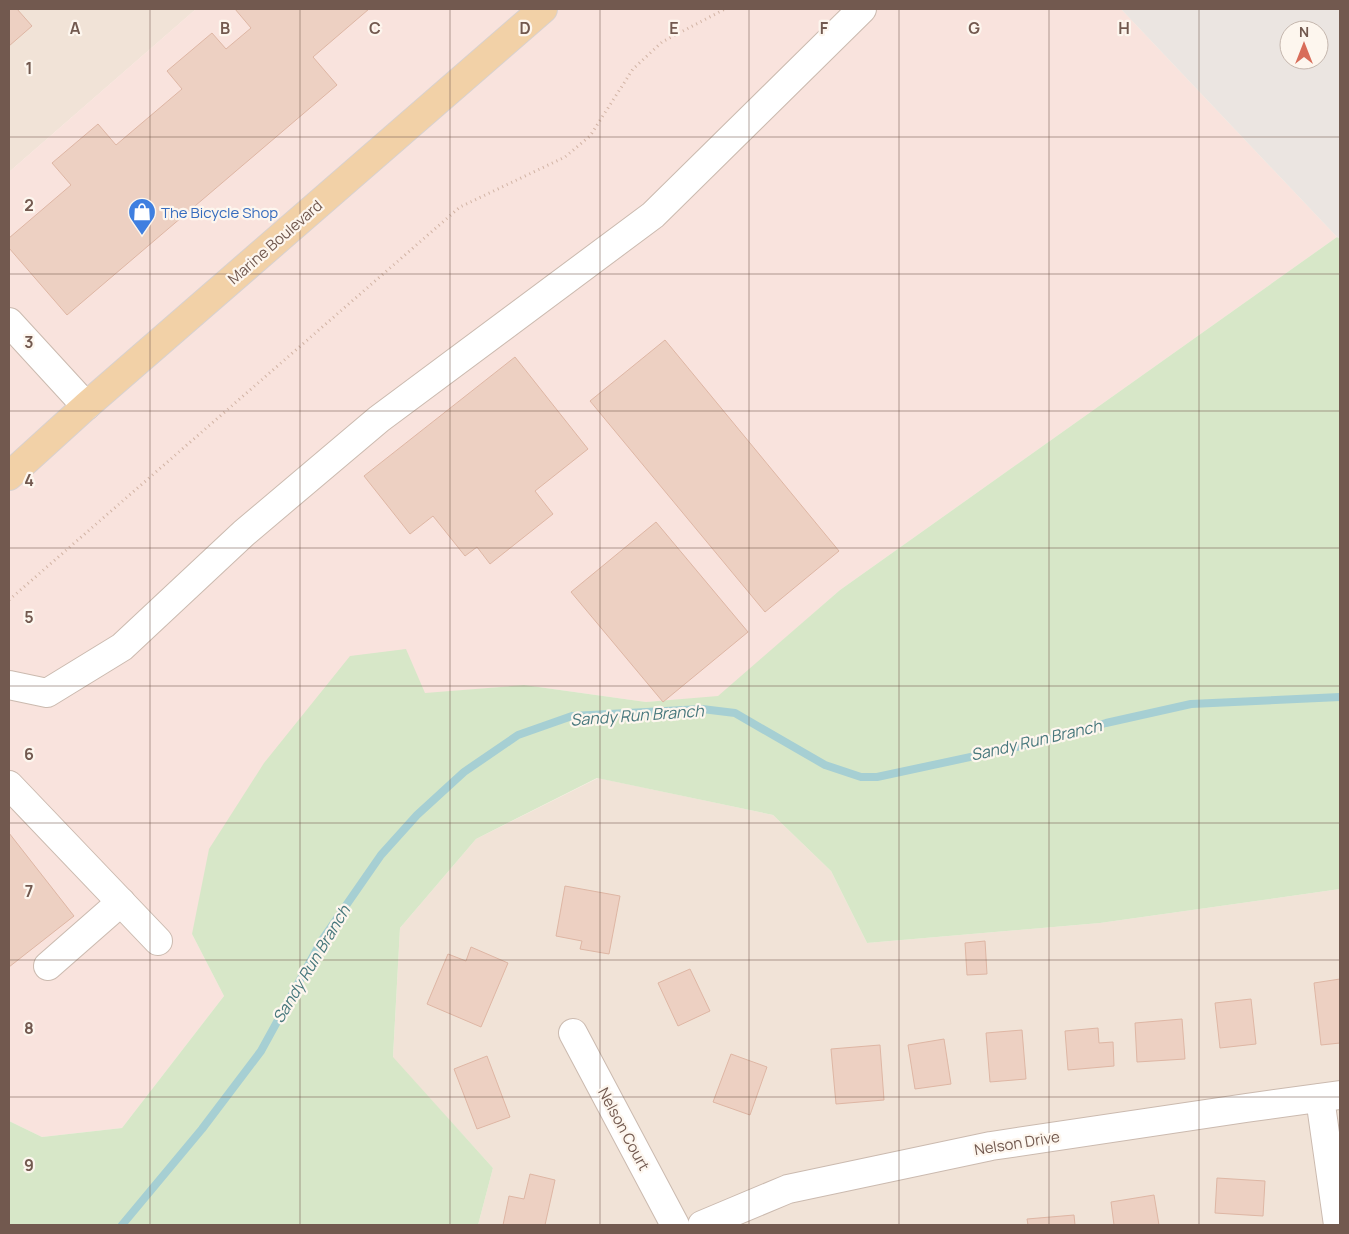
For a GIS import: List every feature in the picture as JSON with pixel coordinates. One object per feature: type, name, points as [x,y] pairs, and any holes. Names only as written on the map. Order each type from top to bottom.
[{"type":"main road","name":"Marine Boulevard","points":[[9,476],[86,406],[543,9]]},
{"type":"street","points":[[9,686],[47,693],[122,647],[244,533],[379,419],[653,215],[862,9]]},
{"type":"street","points":[[9,322],[86,406]]},
{"type":"street","points":[[9,785],[158,941]]},
{"type":"street","points":[[48,966],[121,902]]},
{"type":"street","name":"Nelson Court","points":[[573,1033],[675,1225]]},
{"type":"street","points":[[1330,1096],[1338,1225]]},
{"type":"street","name":"Nelson Drive","points":[[702,1225],[788,1189],[990,1146],[1330,1096]]},
{"type":"path","points":[[9,600],[460,207],[565,157],[590,136],[633,70],[662,42],[725,9]]},
{"type":"shaded area","points":[[9,9],[196,9],[9,172]]},
{"type":"shaded area","points":[[196,9],[1121,9],[1337,237],[840,590],[718,697],[646,702],[524,685],[424,694],[192,934],[224,996],[122,1128],[42,1137],[9,1121],[9,172]]},
{"type":"shaded area","points":[[1121,9],[1340,9],[1340,239],[1337,237]]},
{"type":"shaded area","points":[[598,778],[773,815],[831,871],[867,943],[1100,923],[1340,889],[1340,1225],[478,1225],[493,1168],[393,1058],[400,928],[476,839]]},
{"type":"green space","points":[[1337,237],[1340,239],[1340,889],[1100,923],[867,943],[831,871],[773,815],[597,778],[476,839],[400,928],[393,1057],[493,1168],[478,1225],[9,1225],[9,1121],[42,1137],[122,1128],[224,996],[192,934],[209,849],[264,763],[350,656],[406,649],[425,693],[524,685],[646,702],[718,696],[840,590]]},
{"type":"building","points":[[9,9],[17,9],[32,26],[9,46]]},
{"type":"building","points":[[235,9],[369,9],[313,57],[337,85],[67,315],[9,248],[9,238],[71,185],[52,163],[98,124],[116,145],[182,89],[167,71],[212,33],[226,49],[251,28]]},
{"type":"building","points":[[665,340],[839,551],[765,612],[590,401]]},
{"type":"building","points":[[515,357],[588,449],[535,491],[553,514],[490,564],[477,547],[465,556],[433,516],[410,534],[364,476]]},
{"type":"building","points":[[656,522],[748,632],[663,702],[571,592]]},
{"type":"building","points":[[9,833],[74,916],[9,967]]},
{"type":"building","points":[[565,886],[620,896],[609,954],[580,949],[582,941],[556,936]]},
{"type":"building","points":[[985,941],[987,974],[967,975],[965,943]]},
{"type":"building","points":[[471,947],[508,963],[481,1027],[427,1004],[448,954],[466,961]]},
{"type":"building","points":[[690,969],[710,1011],[678,1026],[658,983]]},
{"type":"building","points":[[1340,979],[1340,1043],[1321,1045],[1314,983]]},
{"type":"building","points":[[1251,999],[1256,1044],[1220,1048],[1215,1003]]},
{"type":"building","points":[[1182,1019],[1185,1059],[1137,1062],[1135,1023]]},
{"type":"building","points":[[1098,1028],[1099,1043],[1113,1042],[1114,1066],[1068,1070],[1065,1031]]},
{"type":"building","points":[[1022,1030],[1026,1079],[990,1082],[986,1033]]},
{"type":"building","points":[[944,1039],[951,1084],[915,1089],[908,1045]]},
{"type":"building","points":[[880,1045],[884,1100],[836,1104],[831,1049]]},
{"type":"building","points":[[731,1054],[767,1067],[750,1115],[713,1102]]},
{"type":"building","points":[[487,1056],[510,1117],[477,1129],[454,1069]]},
{"type":"building","points":[[530,1174],[555,1180],[545,1225],[503,1225],[509,1196],[524,1199]]},
{"type":"building","points":[[1217,1178],[1265,1181],[1263,1216],[1215,1213]]},
{"type":"building","points":[[1154,1195],[1159,1225],[1114,1225],[1111,1202]]},
{"type":"building","points":[[1074,1215],[1075,1225],[1028,1225],[1027,1219]]},
{"type":"waterway","name":"Sandy Run Branch","points":[[122,1225],[202,1129],[261,1051],[322,940],[381,855],[417,815],[464,772],[518,735],[572,716],[702,709],[735,713],[825,765],[861,777],[877,777],[1040,742],[1106,723],[1191,704],[1340,697]]},
{"type":"place","name":"The Bicycle Shop","points":[[142,236]]}]
